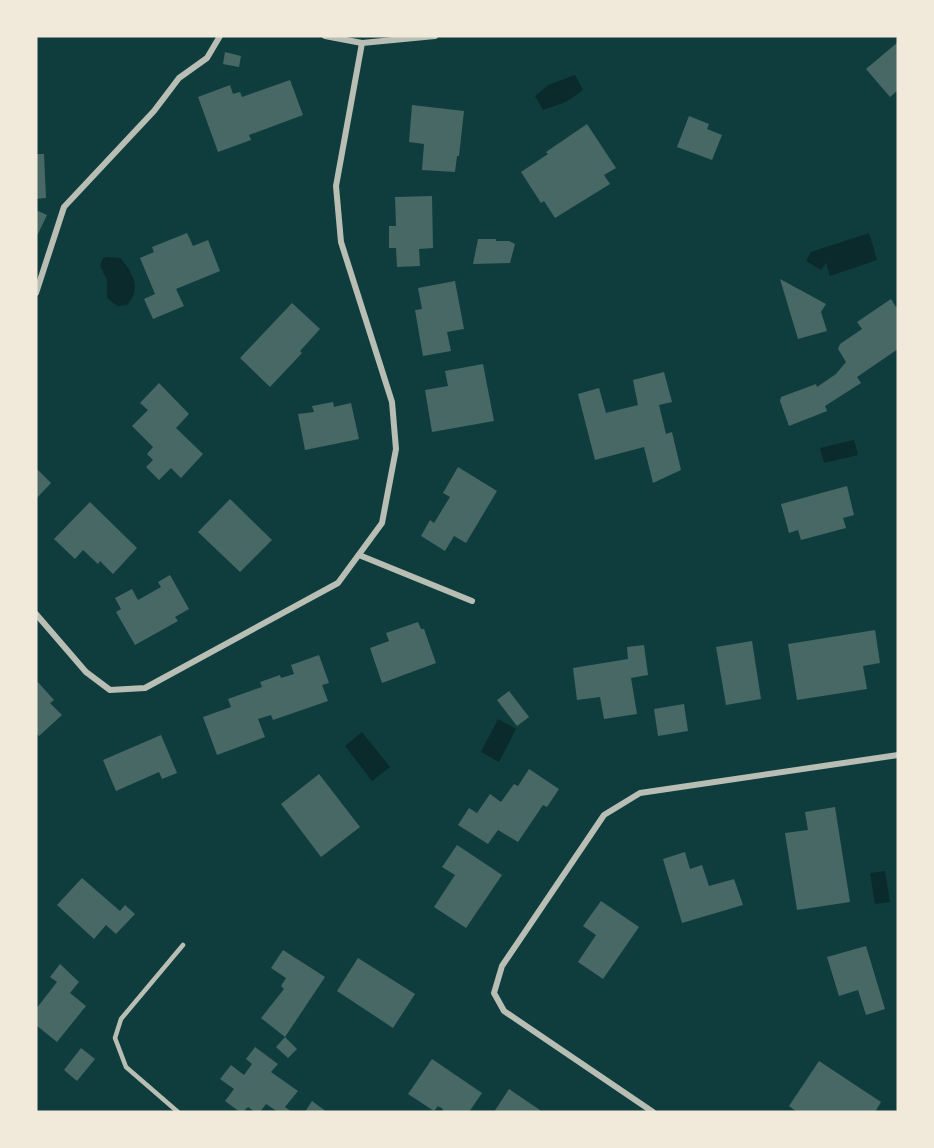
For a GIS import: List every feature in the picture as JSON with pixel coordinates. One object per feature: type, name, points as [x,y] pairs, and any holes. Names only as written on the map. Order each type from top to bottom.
[{"type":"street","points":[[36,293],[64,207],[154,111],[179,78],[207,58],[220,36]]},
{"type":"street","points":[[325,36],[362,43],[435,36]]},
{"type":"street","points":[[36,614],[86,672],[110,690],[145,688],[338,584],[382,523],[396,449],[392,402],[341,242],[336,186],[362,43]]},
{"type":"street","points":[[359,555],[472,601]]},
{"type":"street","points":[[649,1111],[504,1011],[494,993],[502,966],[604,815],[640,793],[898,755]]},
{"type":"lane","points":[[178,1112],[126,1067],[115,1038],[121,1019],[183,945]]},
{"type":"water","points":[[575,75],[583,90],[566,102],[543,110],[535,96],[548,85]]},
{"type":"water","points":[[869,233],[877,260],[830,276],[826,263],[821,270],[806,261],[811,252]]},
{"type":"water","points":[[103,258],[120,258],[132,275],[134,293],[127,305],[117,306],[107,298],[107,280],[100,266]]},
{"type":"water","points":[[854,440],[858,455],[824,463],[820,448]]},
{"type":"water","points":[[498,719],[516,729],[499,762],[481,752]]},
{"type":"water","points":[[362,732],[390,767],[372,781],[345,746]]},
{"type":"water","points":[[885,871],[890,902],[875,904],[870,873]]},
{"type":"building","points":[[898,42],[898,90],[890,97],[866,69]]},
{"type":"building","points":[[225,52],[241,56],[239,67],[223,64]]},
{"type":"building","points":[[290,80],[303,115],[249,135],[251,140],[218,152],[198,97],[230,85],[233,94],[240,92],[242,97]]},
{"type":"building","points":[[412,105],[464,111],[455,172],[422,170],[424,144],[409,142]]},
{"type":"building","points":[[689,116],[709,124],[707,129],[722,135],[712,160],[677,147]]},
{"type":"building","points":[[587,124],[616,168],[604,175],[610,184],[555,218],[544,201],[541,203],[521,172]]},
{"type":"building","points":[[36,154],[44,154],[46,198],[36,199]]},
{"type":"building","points":[[432,196],[433,248],[419,249],[420,266],[397,267],[396,248],[389,248],[389,226],[396,226],[395,197]]},
{"type":"building","points":[[36,210],[47,215],[36,238]]},
{"type":"building","points":[[187,233],[193,246],[208,240],[220,271],[176,289],[184,306],[153,319],[144,299],[155,294],[140,258],[154,252],[152,247]]},
{"type":"building","points":[[478,239],[496,239],[496,241],[509,241],[515,244],[510,263],[473,264]]},
{"type":"building","points":[[780,279],[826,304],[821,312],[827,331],[798,339]]},
{"type":"building","points":[[455,281],[464,329],[447,332],[451,351],[423,356],[415,310],[422,309],[418,288]]},
{"type":"building","points":[[891,299],[896,307],[898,305],[898,349],[857,377],[861,383],[825,406],[827,411],[789,426],[780,401],[781,397],[816,384],[817,387],[836,374],[846,362],[838,349],[840,344],[862,329],[857,322]]},
{"type":"building","points":[[292,303],[320,329],[300,351],[302,353],[270,387],[240,358]]},
{"type":"building","points":[[483,364],[494,421],[432,432],[425,390],[448,386],[445,371]]},
{"type":"building","points":[[664,372],[672,402],[659,405],[666,434],[672,432],[681,470],[653,483],[644,447],[595,460],[578,394],[599,388],[606,413],[638,405],[633,380]]},
{"type":"building","points":[[159,383],[189,414],[176,428],[203,454],[181,478],[171,468],[159,480],[146,467],[153,460],[147,454],[153,447],[132,426],[148,410],[140,403]]},
{"type":"building","points":[[333,402],[334,407],[351,403],[359,439],[305,450],[298,414],[314,412],[312,406]]},
{"type":"building","points":[[458,467],[497,491],[466,543],[454,536],[445,551],[421,536],[430,520],[434,523],[450,497],[443,493]]},
{"type":"building","points":[[36,468],[51,483],[36,499]]},
{"type":"building","points":[[847,486],[854,515],[843,518],[846,528],[801,540],[798,530],[789,533],[781,504]]},
{"type":"building","points":[[230,499],[272,540],[240,572],[198,532]]},
{"type":"building","points":[[90,502],[137,548],[113,574],[100,561],[98,564],[83,550],[75,559],[54,539]]},
{"type":"building","points":[[170,575],[189,609],[175,617],[178,621],[135,645],[116,612],[121,609],[115,598],[132,589],[138,600],[161,587],[158,582]]},
{"type":"building","points":[[418,622],[421,629],[424,629],[436,663],[382,683],[370,648],[389,641],[386,633]]},
{"type":"building","points":[[875,630],[880,663],[863,666],[867,689],[797,700],[788,644]]},
{"type":"building","points":[[752,641],[761,699],[726,705],[716,647]]},
{"type":"building","points":[[644,645],[648,675],[631,678],[637,714],[604,719],[600,697],[577,700],[573,668],[628,659],[627,647]]},
{"type":"building","points":[[319,655],[329,683],[322,685],[328,701],[273,720],[271,715],[258,719],[265,737],[217,755],[203,717],[231,707],[228,699],[262,687],[260,682],[280,675],[281,678],[294,674],[291,665]]},
{"type":"building","points":[[36,680],[54,700],[50,703],[62,715],[39,736],[36,733]]},
{"type":"building","points":[[509,691],[529,717],[517,726],[497,700]]},
{"type":"building","points":[[684,704],[688,731],[658,736],[654,709]]},
{"type":"building","points":[[161,735],[177,773],[162,779],[159,772],[116,791],[103,760]]},
{"type":"building","points":[[529,769],[559,789],[547,807],[543,805],[518,842],[498,830],[488,844],[458,825],[469,808],[477,813],[490,794],[501,802],[514,784],[518,786]]},
{"type":"building","points":[[319,774],[360,827],[321,857],[281,804]]},
{"type":"building","points":[[835,807],[850,902],[797,910],[785,833],[808,830],[805,812]]},
{"type":"building","points":[[457,845],[502,875],[466,928],[434,907],[455,875],[442,867]]},
{"type":"building","points":[[685,852],[690,869],[702,865],[709,886],[734,879],[743,905],[682,923],[663,859]]},
{"type":"building","points":[[82,878],[120,911],[125,905],[135,914],[116,934],[106,925],[94,939],[57,905]]},
{"type":"building","points":[[601,901],[639,927],[603,979],[578,962],[596,935],[583,926]]},
{"type":"building","points":[[866,946],[885,1009],[866,1015],[858,990],[839,996],[827,957]]},
{"type":"building","points":[[283,950],[325,977],[285,1037],[261,1018],[284,989],[281,986],[286,978],[271,968]]},
{"type":"building","points":[[358,958],[415,994],[393,1028],[337,991]]},
{"type":"building","points":[[60,964],[79,982],[70,993],[86,1006],[57,1042],[36,1025],[36,1009],[57,982],[50,977]]},
{"type":"building","points":[[285,1037],[297,1049],[288,1058],[276,1047]]},
{"type":"building","points":[[255,1047],[278,1064],[271,1072],[298,1091],[285,1107],[292,1112],[278,1112],[266,1104],[260,1112],[255,1112],[248,1107],[240,1112],[225,1101],[234,1089],[220,1079],[231,1065],[244,1075],[252,1064],[246,1059]]},
{"type":"building","points":[[81,1048],[95,1059],[77,1081],[64,1070]]},
{"type":"building","points":[[432,1059],[482,1093],[469,1112],[442,1112],[443,1109],[438,1106],[434,1111],[408,1094]]},
{"type":"building","points":[[819,1061],[881,1102],[875,1112],[797,1112],[789,1106]]},
{"type":"building","points":[[509,1089],[540,1110],[538,1112],[494,1112]]},
{"type":"building","points":[[312,1101],[327,1112],[305,1112]]}]
